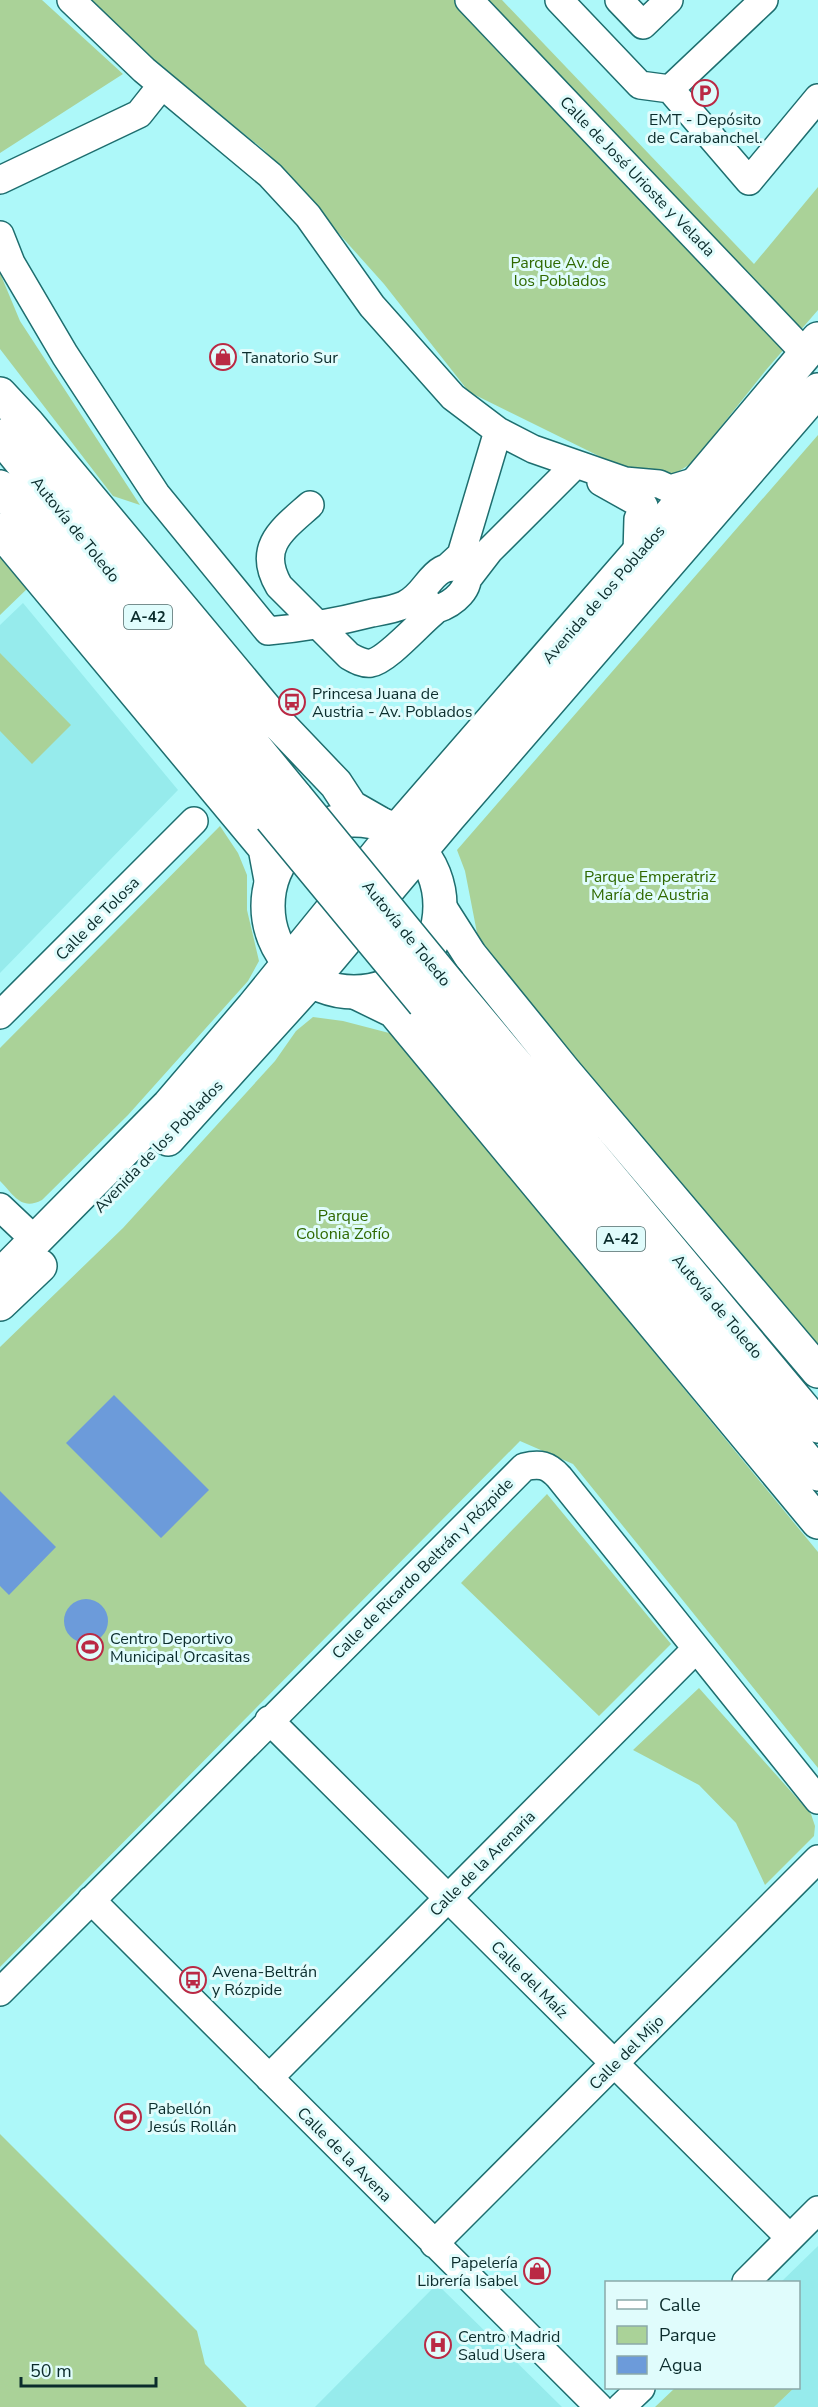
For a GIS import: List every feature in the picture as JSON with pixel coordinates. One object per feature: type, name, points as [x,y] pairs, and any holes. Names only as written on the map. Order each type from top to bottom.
[{"type":"main road","name":"Avenida de los Poblados","points":[[0,1304],[187,1119],[300,972],[388,827],[637,554],[812,346]]},
{"type":"main road","name":"Avenida de los Poblados","points":[[694,533],[727,482],[811,374],[812,346]]},
{"type":"main road","name":"Avenida de los Poblados","points":[[0,1276],[421,852],[818,390]]},
{"type":"main road","points":[[0,394],[14,430],[273,718],[336,784],[351,807],[388,827],[421,852],[433,870],[439,888],[442,911],[470,955],[564,1071],[818,1371]]},
{"type":"main road","name":"Autovía de Toledo","points":[[14,430],[296,797],[437,993],[818,1474]]},
{"type":"main road","name":"Autovía de Toledo","points":[[0,487],[271,818],[437,993],[818,1426]]},
{"type":"main road","points":[[0,530],[265,849],[271,880],[267,914],[271,931],[275,943],[300,972],[333,990],[357,993],[391,984],[407,974],[422,959],[431,945],[442,911]]},
{"type":"main road","points":[[271,880],[281,860],[295,843],[322,826],[349,820],[388,827]]},
{"type":"main road","points":[[357,993],[394,1011],[818,1522]]},
{"type":"street","points":[[70,0],[162,86],[270,175],[308,216],[372,306],[453,397],[498,431],[532,449],[575,465],[625,481],[659,484],[670,489],[700,480]]},
{"type":"street","name":"Calle de José Urioste y Velada","points":[[469,0],[812,346]]},
{"type":"street","points":[[560,0],[640,85],[670,89],[748,181],[818,98]]},
{"type":"street","points":[[619,0],[643,25],[669,0]]},
{"type":"street","points":[[670,89],[764,0]]},
{"type":"street","points":[[0,180],[139,114],[162,86]]},
{"type":"street","points":[[0,235],[11,263],[65,355],[156,495],[268,632],[319,626],[430,601]]},
{"type":"street","points":[[0,389],[14,430]]},
{"type":"street","points":[[458,572],[498,431]]},
{"type":"street","points":[[575,465],[616,492],[644,506],[638,519],[637,554]]},
{"type":"street","points":[[310,505],[276,536],[271,556],[271,572],[279,586],[349,656],[360,662],[373,663],[388,653],[430,601],[428,581],[440,570],[458,572],[489,551],[575,465]]},
{"type":"street","name":"Calle de Tolosa","points":[[0,1015],[194,821]]},
{"type":"street","points":[[0,1207],[36,1242]]},
{"type":"street","name":"Calle de Ricardo Beltrán y Rózpide","points":[[0,1992],[512,1477],[524,1467],[536,1464],[549,1467],[559,1477],[818,1800]]},
{"type":"street","name":"Calle de la Arenaria","points":[[269,2078],[696,1649]]},
{"type":"street","name":"Calle del Maíz","points":[[269,1720],[790,2238]]},
{"type":"street","name":"Calle del Mijo","points":[[434,2244],[818,1859]]},
{"type":"street","name":"Calle de la Avena","points":[[91,1900],[599,2407]]},
{"type":"street","points":[[748,2281],[818,2210]]},
{"type":"street","points":[[621,2407],[640,2389]]},
{"type":"shaded area","points":[[23,603],[178,790],[0,973],[0,625]]},
{"type":"shaded area","points":[[818,2246],[818,2407],[774,2407],[793,2389],[800,2389],[800,2281],[782,2281]]},
{"type":"shaded area","name":"Centro Madrid Salud Usera","points":[[437,2284],[562,2407],[315,2407]]},
{"type":"green space","points":[[0,0],[42,0],[123,74],[0,153]]},
{"type":"green space","name":"Parque Av. de los Poblados","points":[[85,0],[502,0],[754,264],[818,187],[818,310],[766,370],[692,463],[668,478],[611,462],[469,392],[384,284],[264,150],[151,59]]},
{"type":"green space","points":[[0,273],[20,321],[140,505],[113,496],[0,349]]},
{"type":"green space","name":"Parque Emperatriz María de Austria","points":[[818,435],[818,1353],[478,938],[465,871],[457,850]]},
{"type":"green space","points":[[0,552],[29,587],[0,615]]},
{"type":"green space","points":[[0,653],[71,725],[32,764],[0,731]]},
{"type":"green space","points":[[220,826],[238,853],[247,875],[247,910],[259,961],[248,981],[128,1115],[42,1200],[29,1204],[23,1203],[0,1181],[0,1048]]},
{"type":"green space","name":"Parque Colonia Zofío","points":[[313,1017],[343,1021],[393,1034],[818,1552],[818,1768],[573,1464],[520,1441],[0,1967],[0,1347],[123,1228],[275,1061],[296,1031]]},
{"type":"green space","points":[[547,1494],[671,1644],[599,1716],[461,1583]]},
{"type":"green space","points":[[699,1688],[811,1814],[815,1826],[814,1836],[765,1885],[736,1823],[699,1785],[633,1750]]},
{"type":"green space","points":[[0,2134],[197,2331],[205,2364],[247,2407],[0,2407]]},
{"type":"green space","points":[[674,2389],[793,2389],[774,2407],[655,2407]]},
{"type":"water","points":[[114,1395],[209,1490],[161,1538],[66,1443]]},
{"type":"water","points":[[0,1491],[56,1547],[9,1595],[0,1586]]},
{"type":"water","points":[[86,1599],[102,1605],[108,1621],[102,1637],[86,1643],[70,1637],[64,1621],[70,1605]]},
{"type":"place","name":"EMT - Depósito de Carabanchel.","points":[[705,93]]},
{"type":"place","name":"Tanatorio Sur","points":[[223,357]]},
{"type":"place","name":"Princesa Juana de Austria - Av. Poblados","points":[[292,702]]},
{"type":"place","name":"Centro Deportivo Municipal Orcasitas","points":[[90,1647]]},
{"type":"place","name":"Avena-Beltrán y Rózpide","points":[[193,1980]]},
{"type":"place","name":"Pabellón Jesús Rollán","points":[[128,2117]]},
{"type":"place","name":"Papelería Librería Isabel","points":[[537,2271]]},
{"type":"place","name":"Centro Madrid Salud Usera","points":[[438,2345]]}]
